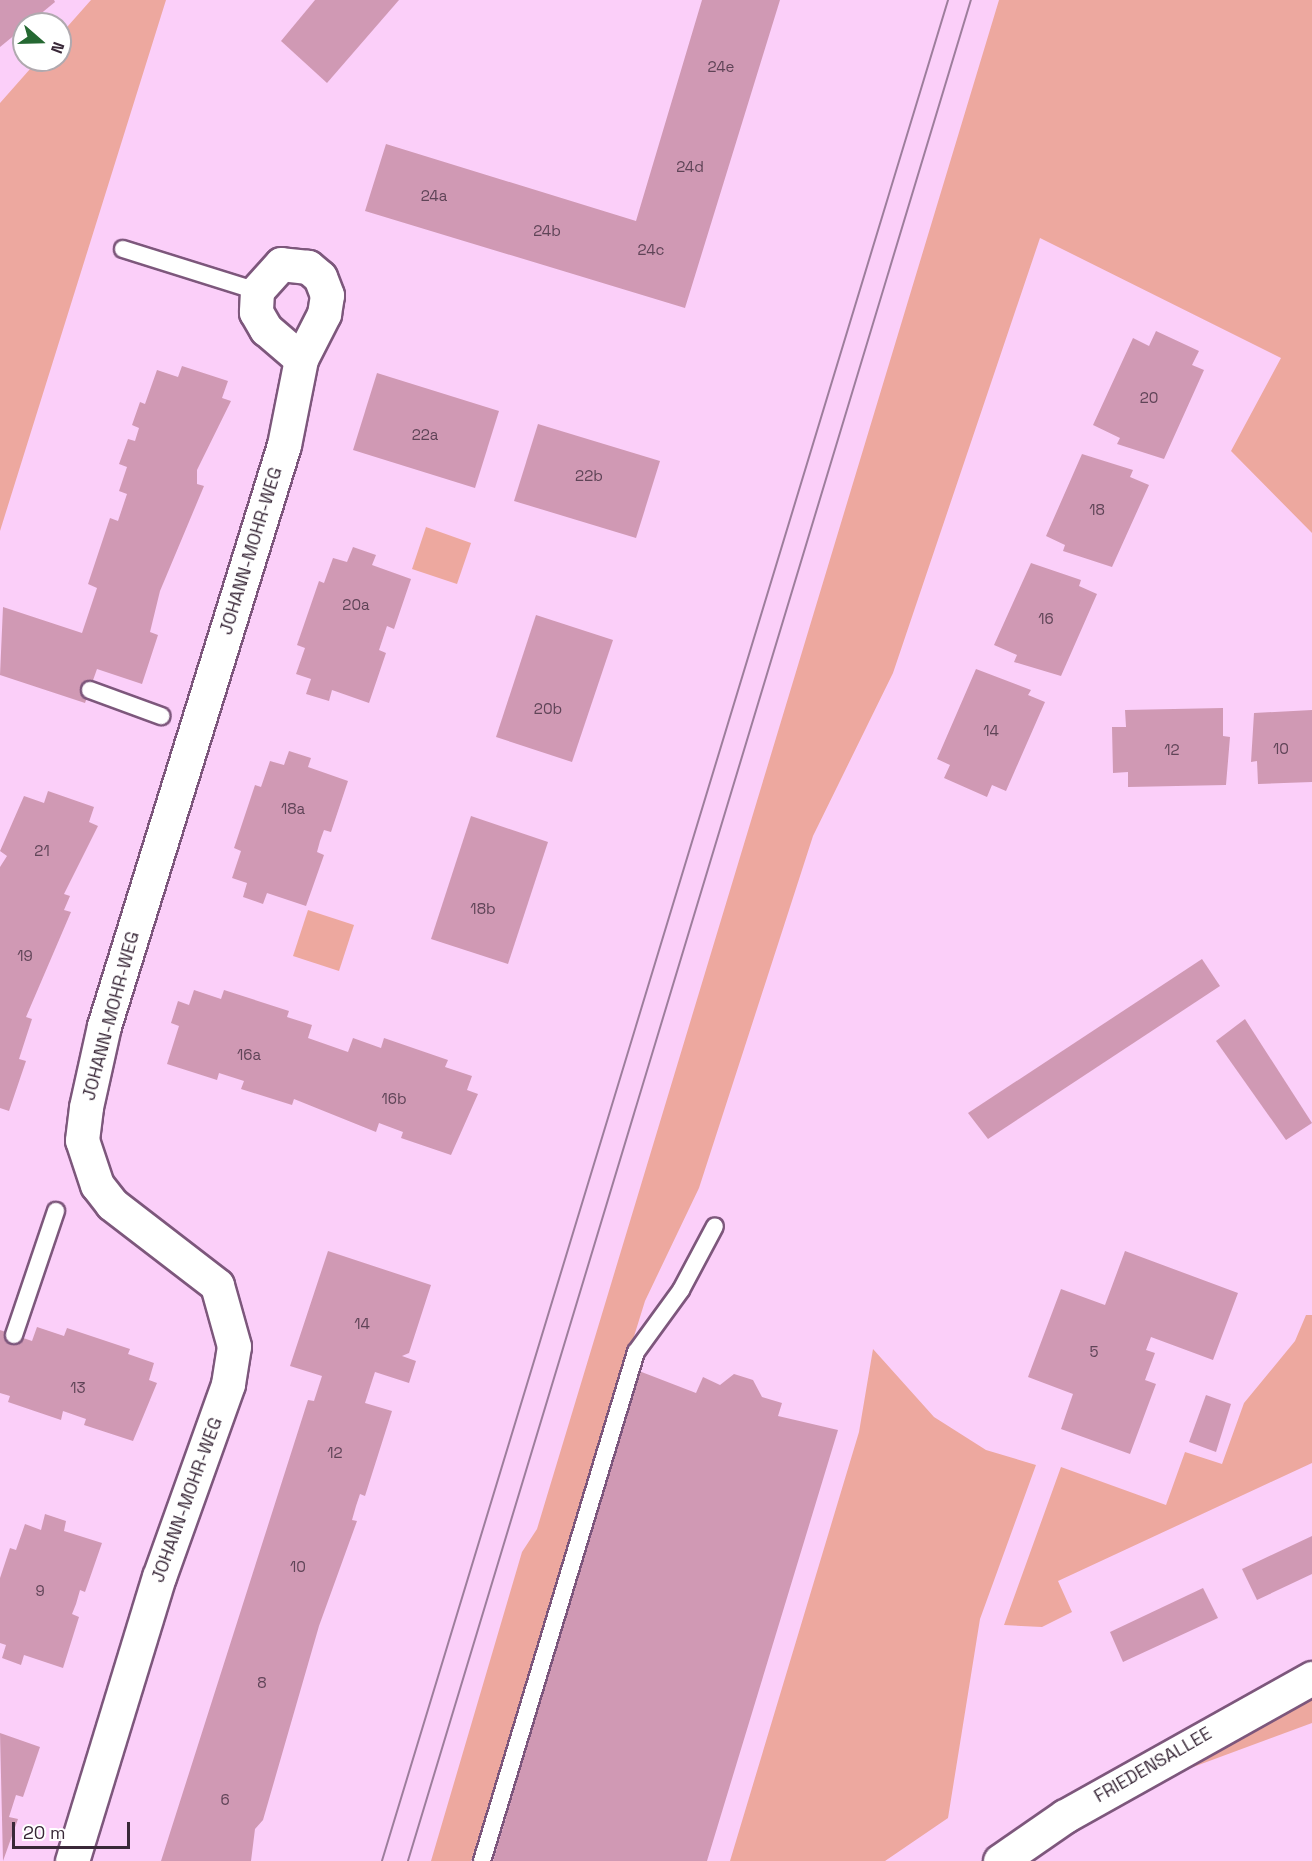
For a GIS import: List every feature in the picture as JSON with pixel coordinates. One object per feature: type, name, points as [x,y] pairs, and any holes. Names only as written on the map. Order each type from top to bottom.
[{"type":"street","name":"JOHANN-MOHR-WEG","points":[[72,1861],[159,1577],[228,1384],[234,1346],[217,1285],[112,1204],[97,1185],[82,1140],[86,1107],[104,1026],[284,445],[301,359],[324,314],[327,295],[320,277],[308,267],[281,264],[257,291]]},
{"type":"street","points":[[257,291],[256,312],[266,329],[301,359]]},
{"type":"street","name":"FRIEDENSALLEE","points":[[999,1861],[1065,1816],[1312,1678]]},
{"type":"lane","points":[[123,249],[257,291]]},
{"type":"lane","points":[[90,690],[161,716]]},
{"type":"lane","points":[[14,1335],[56,1211]]},
{"type":"lane","points":[[482,1861],[636,1352],[681,1290],[715,1226]]},
{"type":"shaded area","points":[[91,0],[166,0],[0,531],[0,103],[27,72],[72,72],[72,21]]},
{"type":"shaded area","points":[[999,0],[1312,0],[1312,533],[1231,451],[1281,358],[1040,238],[893,673],[813,836],[699,1188],[645,1301],[471,1861],[431,1861],[522,1552],[537,1529]]},
{"type":"shaded area","points":[[426,527],[471,543],[457,584],[412,569]]},
{"type":"shaded area","points":[[308,910],[354,925],[339,971],[293,956]]},
{"type":"shaded area","points":[[1306,1315],[1312,1315],[1312,1463],[1058,1581],[1072,1612],[1042,1627],[1004,1625],[1061,1467],[1166,1505],[1185,1452],[1222,1464],[1244,1403],[1295,1341]]},
{"type":"shaded area","points":[[873,1349],[934,1417],[986,1450],[1036,1465],[980,1619],[948,1818],[885,1861],[730,1861],[859,1432]]},
{"type":"shaded area","points":[[1312,1697],[1312,1723],[1185,1770],[1267,1720]]},
{"type":"building","points":[[0,0],[54,0],[55,2],[43,12],[12,12],[12,37],[0,47]]},
{"type":"building","points":[[315,0],[399,0],[327,83],[281,41]]},
{"type":"building","points":[[702,0],[780,0],[685,308],[365,211],[386,144],[636,221]]},
{"type":"building","points":[[1156,331],[1199,351],[1192,365],[1204,370],[1164,459],[1117,444],[1120,438],[1093,425],[1133,338],[1149,346]]},
{"type":"building","points":[[182,366],[228,381],[222,398],[231,401],[197,470],[197,484],[204,486],[160,591],[150,632],[158,635],[142,684],[97,669],[85,703],[0,675],[3,607],[82,633],[97,588],[88,584],[110,518],[118,521],[127,494],[119,491],[127,467],[119,464],[128,439],[135,441],[139,428],[132,425],[140,402],[145,404],[157,370],[178,377]]},
{"type":"building","points":[[377,373],[499,411],[475,488],[353,450]]},
{"type":"building","points":[[538,424],[660,461],[636,538],[514,501]]},
{"type":"building","points":[[1082,454],[1133,470],[1130,477],[1149,485],[1112,567],[1063,551],[1065,545],[1046,536]]},
{"type":"building","points":[[353,547],[376,555],[372,565],[411,579],[394,629],[387,626],[379,650],[386,653],[369,703],[332,690],[329,701],[306,694],[311,679],[296,674],[305,648],[297,645],[319,581],[324,583],[333,558],[347,562]]},
{"type":"building","points":[[1031,563],[1081,580],[1079,586],[1097,594],[1061,676],[1014,662],[1017,655],[994,645]]},
{"type":"building","points":[[536,615],[613,640],[572,762],[496,737]]},
{"type":"building","points":[[976,669],[1031,690],[1028,695],[1045,702],[1006,791],[992,785],[987,797],[944,778],[950,765],[937,759]]},
{"type":"building","points":[[1223,708],[1223,736],[1230,737],[1226,785],[1128,787],[1128,772],[1113,773],[1112,727],[1126,727],[1125,710]]},
{"type":"building","points":[[1312,710],[1312,782],[1258,784],[1257,761],[1251,762],[1254,713]]},
{"type":"building","points":[[289,751],[311,758],[308,767],[348,781],[331,832],[324,830],[320,841],[317,852],[324,855],[306,906],[267,893],[263,904],[243,897],[247,883],[232,878],[241,851],[234,848],[255,785],[261,787],[270,761],[284,765]]},
{"type":"building","points":[[48,791],[94,807],[89,822],[98,826],[64,894],[70,896],[64,910],[71,912],[26,1017],[32,1019],[19,1059],[26,1061],[9,1111],[0,1108],[0,867],[7,856],[0,851],[24,796],[44,803]]},
{"type":"building","points":[[471,816],[548,842],[508,964],[431,939]]},
{"type":"building","points":[[1202,959],[1220,986],[988,1139],[968,1113]]},
{"type":"building","points":[[194,990],[221,999],[224,990],[289,1011],[287,1017],[312,1025],[308,1038],[348,1052],[353,1038],[381,1048],[384,1038],[448,1060],[445,1067],[472,1076],[467,1090],[478,1094],[451,1155],[401,1138],[403,1132],[379,1123],[376,1132],[294,1099],[292,1105],[241,1089],[244,1081],[219,1073],[217,1080],[167,1064],[179,1026],[171,1023],[178,1001],[189,1005]]},
{"type":"building","points":[[1245,1019],[1312,1123],[1286,1140],[1216,1041]]},
{"type":"building","points":[[328,1251],[431,1285],[409,1353],[402,1356],[416,1361],[409,1383],[375,1372],[373,1378],[365,1403],[392,1411],[365,1496],[360,1494],[356,1506],[352,1520],[357,1521],[319,1626],[263,1820],[255,1829],[251,1861],[161,1861],[308,1400],[314,1401],[322,1376],[290,1366]]},
{"type":"building","points":[[1125,1251],[1238,1293],[1213,1360],[1151,1337],[1146,1350],[1155,1353],[1145,1380],[1156,1384],[1130,1454],[1061,1429],[1073,1394],[1028,1377],[1061,1289],[1105,1305]]},
{"type":"building","points":[[37,1327],[64,1336],[67,1328],[130,1349],[128,1354],[154,1363],[149,1380],[157,1383],[133,1441],[84,1425],[86,1419],[63,1411],[61,1420],[8,1402],[10,1396],[0,1393],[0,1330],[32,1341]]},
{"type":"building","points":[[639,1371],[696,1393],[703,1377],[720,1385],[734,1374],[753,1380],[762,1397],[782,1403],[778,1416],[838,1430],[707,1861],[493,1861]]},
{"type":"building","points":[[1206,1395],[1231,1404],[1216,1452],[1189,1442]]},
{"type":"building","points":[[45,1514],[66,1521],[64,1531],[102,1543],[85,1592],[80,1590],[72,1614],[79,1617],[63,1668],[24,1655],[21,1665],[2,1658],[6,1645],[0,1643],[0,1578],[10,1548],[16,1550],[25,1524],[41,1530]]},
{"type":"building","points":[[1312,1536],[1312,1574],[1257,1600],[1242,1569]]},
{"type":"building","points":[[1203,1588],[1218,1618],[1123,1662],[1110,1632]]},
{"type":"building","points":[[0,1733],[40,1747],[23,1797],[16,1795],[9,1817],[18,1819],[3,1861]]},
{"type":"tram line","points":[[382,1861],[948,0]]},
{"type":"tram line","points":[[408,1861],[971,0]]}]
